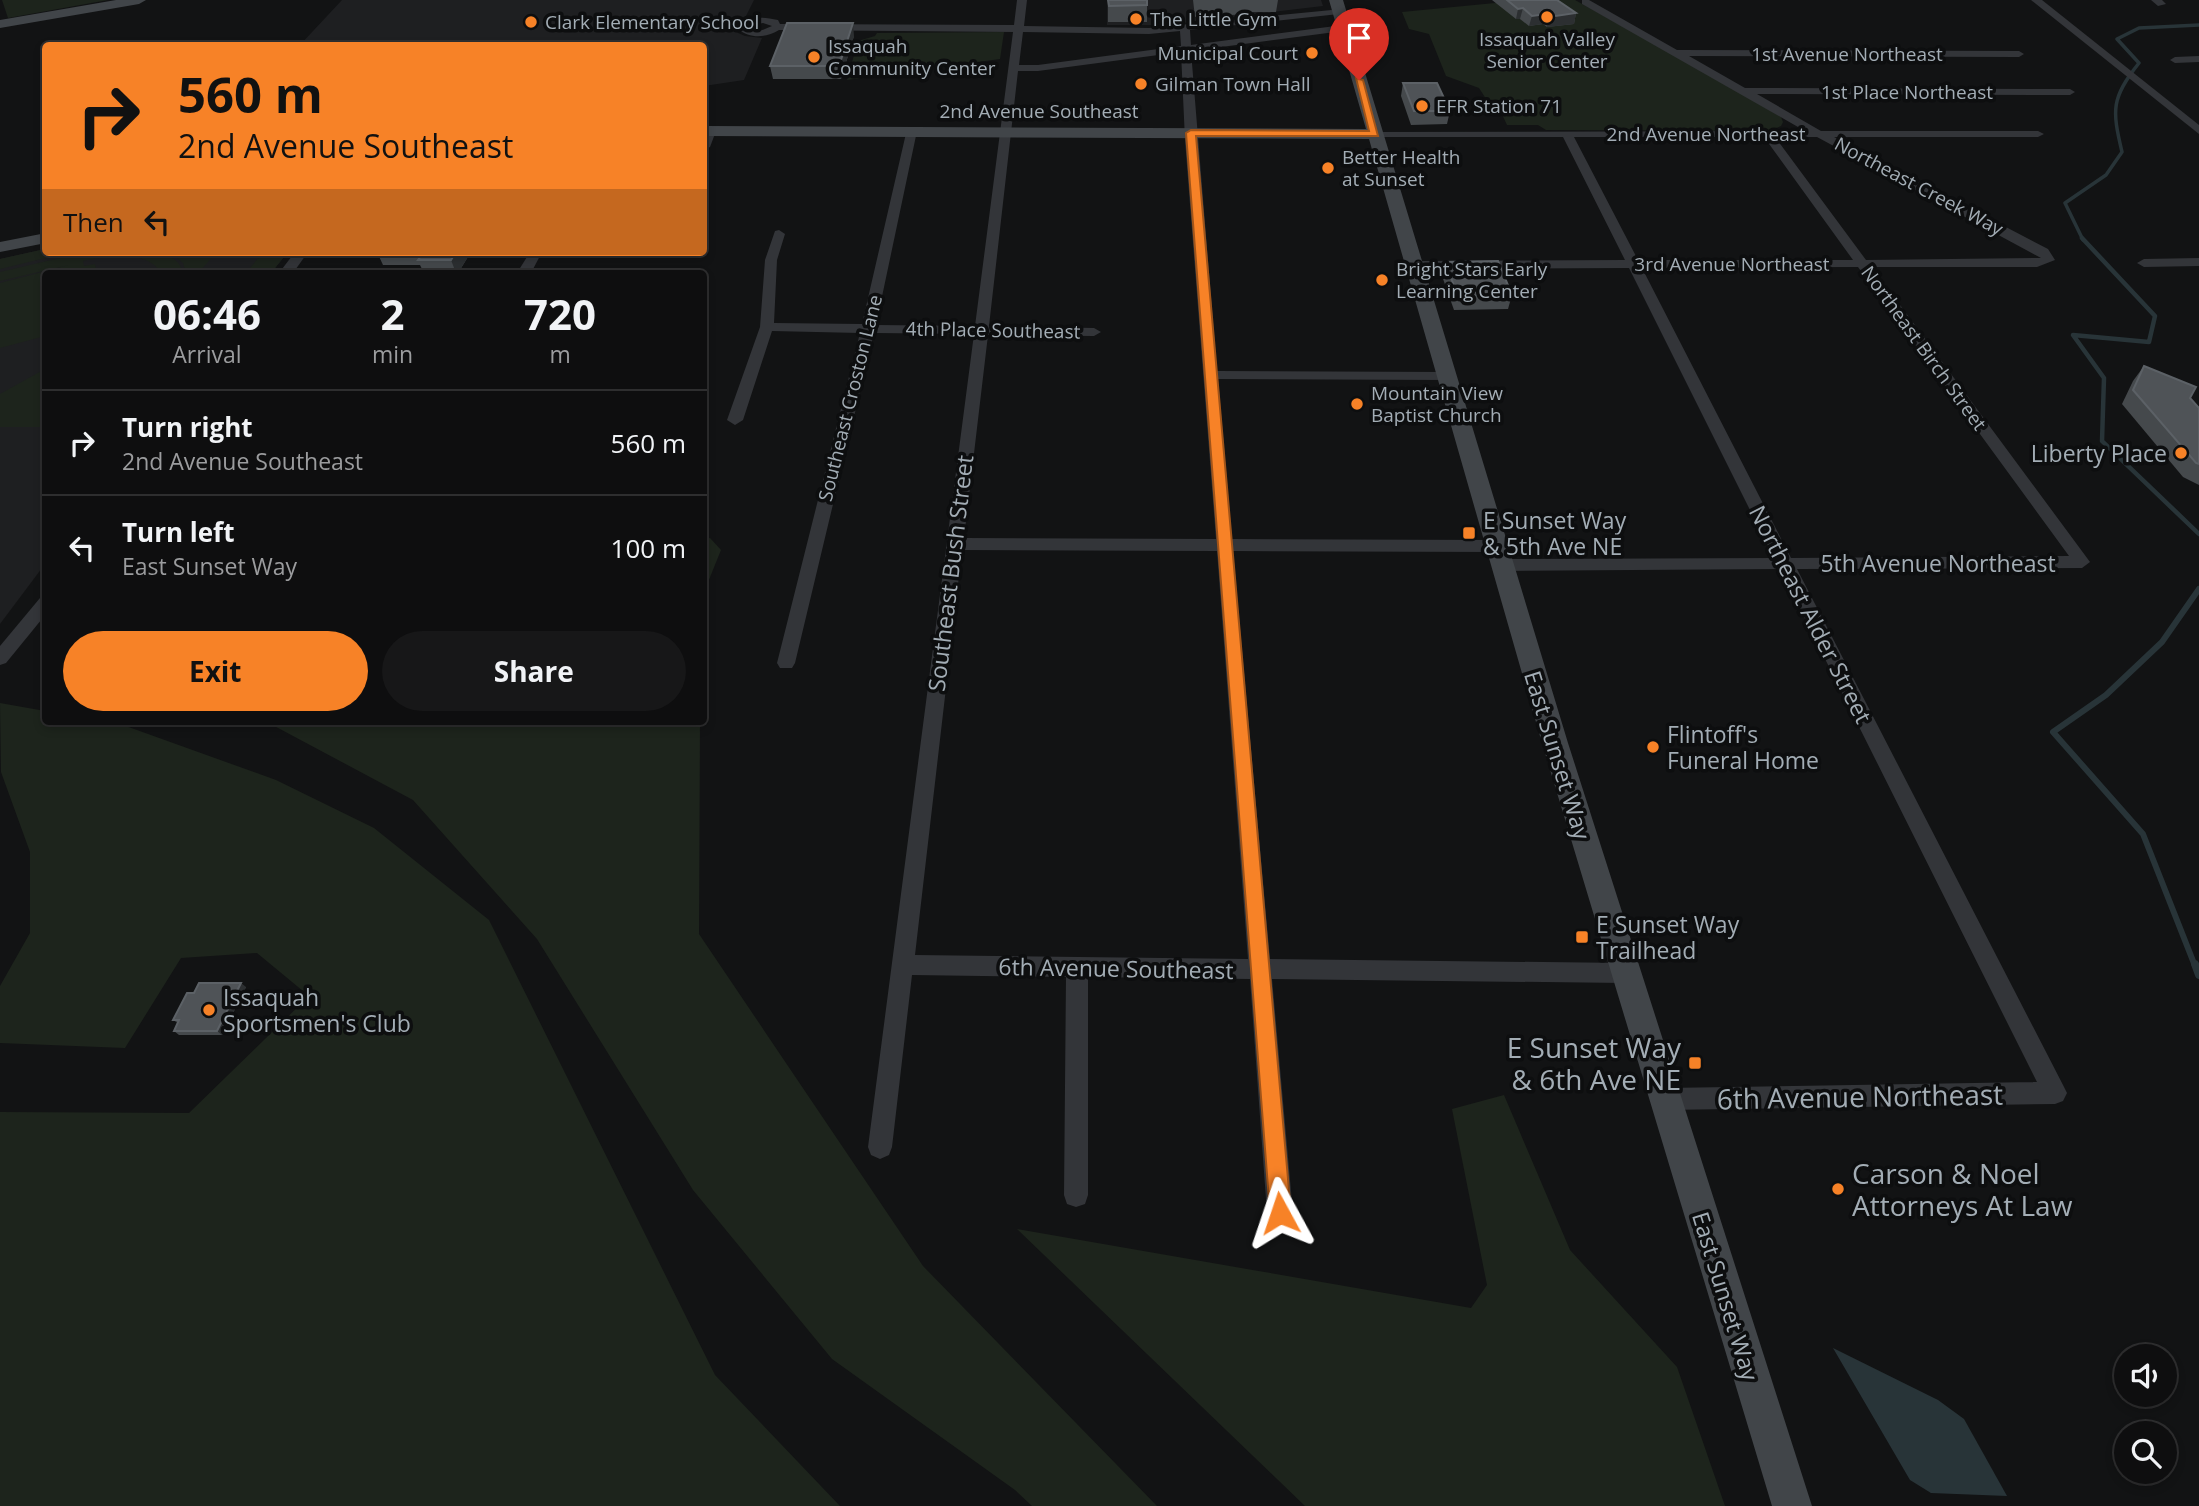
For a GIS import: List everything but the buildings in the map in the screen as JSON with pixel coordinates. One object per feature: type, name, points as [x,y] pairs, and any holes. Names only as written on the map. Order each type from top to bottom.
[{"type":"main road","points":[[0,24],[139,0]]},
{"type":"main road","name":"East Sunset Way","points":[[1338,6],[1498,556],[1792,1506]]},
{"type":"main road","name":"2nd Avenue Southeast","points":[[707,131],[1374,134]]},
{"type":"main road","points":[[0,247],[42,238]]},
{"type":"street","name":"Southeast Bush Street","points":[[880,1147],[1022,0]]},
{"type":"street","points":[[2036,0],[2199,131]]},
{"type":"street","name":"Northeast Creek Way","points":[[1590,1],[1819,134],[2043,252],[2049,260]]},
{"type":"street","points":[[777,27],[1096,29],[1129,32],[1338,6]]},
{"type":"street","points":[[1185,27],[1184,48],[1280,1213]]},
{"type":"street","points":[[1013,68],[1038,68],[1343,28]]},
{"type":"street","name":"1st Avenue Northeast","points":[[1676,53],[2019,54]]},
{"type":"street","points":[[2175,60],[2199,60]]},
{"type":"street","name":"1st Place Northeast","points":[[1744,91],[2070,92]]},
{"type":"street","points":[[1771,134],[1786,125],[1785,115]]},
{"type":"street","name":"Southeast Croston Lane","points":[[786,663],[868,329],[911,131]]},
{"type":"street","name":"2nd Avenue Northeast","points":[[1374,134],[2038,134]]},
{"type":"street","name":"Northeast Alder Street","points":[[1567,134],[1787,564],[1891,776],[2055,1093]]},
{"type":"street","name":"Northeast Birch Street","points":[[1771,134],[2082,562]]},
{"type":"street","points":[[735,420],[767,327],[771,260],[779,234]]},
{"type":"street","points":[[288,270],[299,256]]},
{"type":"street","name":"3rd Avenue Northeast","points":[[1414,265],[2037,263],[2049,260]]},
{"type":"street","points":[[2144,263],[2199,262]]},
{"type":"street","name":"4th Place Southeast","points":[[767,327],[1094,332]]},
{"type":"street","points":[[1211,374],[1446,376]]},
{"type":"street","points":[[953,544],[1224,544],[1498,556]]},
{"type":"street","name":"5th Avenue Northeast","points":[[1498,556],[1787,564],[2082,562]]},
{"type":"street","points":[[0,658],[42,607]]},
{"type":"street","name":"6th Avenue Southeast","points":[[901,965],[1625,973]]},
{"type":"street","points":[[1076,1195],[1077,967]]},
{"type":"street","name":"6th Avenue Northeast","points":[[1665,1099],[2055,1093]]},
{"type":"shaded area","points":[[2,0],[108,0],[8,18]]},
{"type":"shaded area","name":"Clark Elementary School","points":[[342,0],[754,0],[744,20],[735,29],[745,36],[762,38],[744,80],[707,86],[707,42],[303,42]]},
{"type":"shaded area","points":[[1107,0],[1321,0],[1323,6],[1165,25],[1107,25]]},
{"type":"shaded area","points":[[1526,0],[1575,0],[1727,84],[1781,117],[1783,122],[1781,126],[1769,131],[1546,130],[1538,125],[1507,125],[1498,106],[1490,105],[1479,88],[1446,76],[1429,34],[1409,29],[1402,12]]},
{"type":"shaded area","points":[[1004,32],[1000,59],[847,80],[858,41],[877,33]]},
{"type":"shaded area","points":[[42,250],[42,256],[285,256],[273,270],[42,270],[42,568],[0,624],[0,259]]},
{"type":"shaded area","points":[[42,250],[42,256],[54,256],[0,269],[0,259]]},
{"type":"shaded area","points":[[69,256],[125,256],[83,261],[84,266],[95,264],[96,270],[50,270],[69,265],[0,281],[0,272]]},
{"type":"shaded area","points":[[125,256],[169,256],[182,270],[159,270],[155,265],[136,257]]},
{"type":"shaded area","points":[[175,256],[213,256],[201,270],[185,270],[183,263]]},
{"type":"shaded area","points":[[260,256],[285,256],[273,270],[248,270]]},
{"type":"shaded area","points":[[42,272],[42,337],[0,348],[0,283]]},
{"type":"shaded area","points":[[42,371],[42,427],[0,427],[0,394]]},
{"type":"shaded area","points":[[710,538],[721,550],[707,585],[707,539]]},
{"type":"shaded area","points":[[0,703],[42,710],[42,725],[123,725],[276,780],[374,828],[489,920],[715,1375],[840,1506],[0,1506],[0,1112],[189,1113],[309,996],[257,953],[181,958],[125,1048],[0,1043],[0,986],[30,933],[30,852],[1,772]]},
{"type":"shaded area","points":[[272,725],[700,725],[699,934],[923,1266],[1157,1506],[1032,1506],[1015,1490],[832,1359],[693,1190],[537,939],[413,800]]},
{"type":"shaded area","points":[[1504,1095],[1570,1250],[1677,1367],[1725,1506],[1305,1506],[1017,1229],[1471,1308],[1487,1285],[1452,1109]]},
{"type":"shaded area","points":[[1833,1348],[1938,1400],[1964,1419],[2007,1496],[1931,1493],[1910,1480]]},
{"type":"waterway","points":[[2082,238],[2065,203],[2106,175],[2122,152],[2116,125],[2116,105],[2123,86],[2139,63],[2117,39],[2139,28],[2199,25]]},
{"type":"waterway","points":[[2082,238],[2155,316],[2149,342],[2073,335],[2104,378],[2102,441],[2199,534]]},
{"type":"waterway","points":[[2195,966],[2143,834],[2053,732],[2106,695],[2162,642],[2199,589]]},
{"type":"waterway","points":[[2195,964],[2199,975]]},
{"type":"place","name":"Issaquah Valley Senior Center","points":[[1547,17]]},
{"type":"place","name":"The Little Gym","points":[[1136,19]]},
{"type":"place","name":"Clark Elementary School","points":[[531,22]]},
{"type":"place","name":"Municipal Court","points":[[1312,53]]},
{"type":"place","name":"Issaquah Community Center","points":[[814,57]]},
{"type":"place","name":"Gilman Town Hall","points":[[1141,84]]},
{"type":"place","name":"EFR Station 71","points":[[1422,106]]},
{"type":"place","name":"Better Health at Sunset","points":[[1328,168]]},
{"type":"place","name":"Bright Stars Early Learning Center","points":[[1382,280]]},
{"type":"place","name":"Mountain View Baptist Church","points":[[1357,404]]},
{"type":"place","name":"Liberty Place","points":[[2181,453]]},
{"type":"place","name":"E Sunset Way & 5th Ave NE","points":[[1469,533]]},
{"type":"place","name":"Flintoff's Funeral Home","points":[[1653,747]]},
{"type":"place","name":"E Sunset Way Trailhead","points":[[1582,937]]},
{"type":"place","name":"Issaquah Sportsmen's Club","points":[[209,1010]]},
{"type":"place","name":"E Sunset Way & 6th Ave NE","points":[[1695,1063]]},
{"type":"place","name":"Carson & Noel Attorneys At Law","points":[[1838,1189]]},
{"type":"route","points":[[1280,1213],[1191,133],[1374,134],[1359,80]]}]
